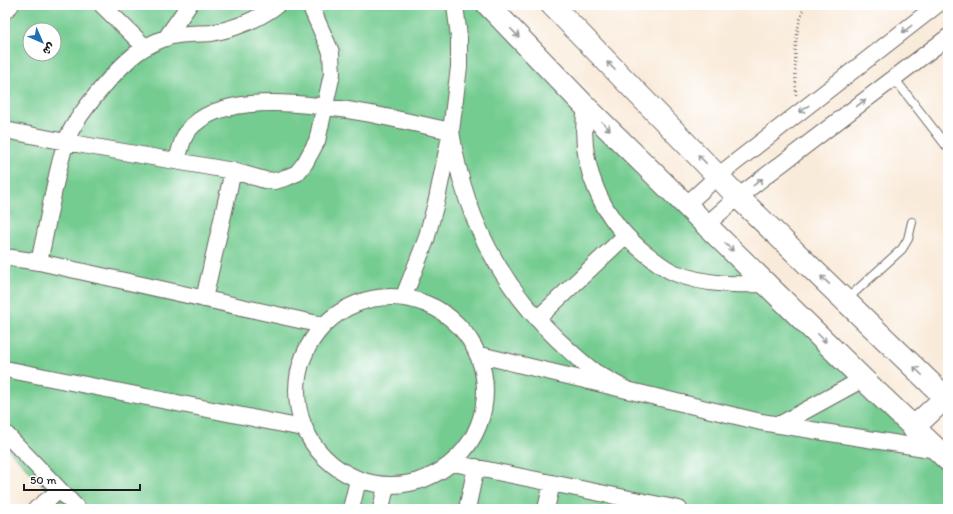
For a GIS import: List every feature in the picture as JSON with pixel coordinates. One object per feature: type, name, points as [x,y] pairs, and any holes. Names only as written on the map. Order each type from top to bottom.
[{"type":"street","points":[[5,11],[11,5]]},
{"type":"street","points":[[102,5],[145,47]]},
{"type":"street","points":[[166,38],[189,5]]},
{"type":"street","points":[[39,262],[66,142],[79,118],[122,67],[145,47],[166,38],[211,33],[248,23],[265,14],[277,5]]},
{"type":"street","points":[[5,130],[233,171],[275,181],[297,172],[308,158],[317,141],[332,74],[331,52],[310,5]]},
{"type":"street","points":[[404,296],[426,240],[437,199],[451,131],[459,67],[459,37],[455,5]]},
{"type":"street","points":[[488,5],[586,107],[687,204],[706,225],[768,284],[863,379],[914,428],[944,450]]},
{"type":"street","points":[[552,5],[719,175],[738,197],[947,398],[914,428]]},
{"type":"street","points":[[687,204],[719,175],[937,5]]},
{"type":"street","points":[[706,225],[738,197],[948,37]]},
{"type":"street","points":[[177,161],[181,142],[187,132],[197,122],[210,114],[236,107],[264,103],[326,105],[451,131]]},
{"type":"street","points":[[586,107],[584,147],[588,168],[598,196],[625,236],[641,250],[674,273],[719,284],[768,284]]},
{"type":"street","points":[[451,131],[456,162],[485,245],[506,279],[537,320],[571,353],[595,372],[627,390]]},
{"type":"street","points":[[204,298],[233,171]]},
{"type":"street","points":[[537,320],[625,236]]},
{"type":"street","points":[[5,256],[39,262],[322,325]]},
{"type":"street","points":[[404,296],[436,306],[462,327],[480,355],[486,394],[477,432],[453,463],[422,481],[386,486],[358,480],[325,459],[303,428],[296,392],[303,356],[322,325],[360,301],[404,296]]},
{"type":"street","points":[[480,355],[693,407],[779,425],[944,450]]},
{"type":"street","points":[[5,369],[303,428]]},
{"type":"street","points":[[779,425],[863,379]]},
{"type":"street","points":[[5,433],[59,491],[78,509]]},
{"type":"street","points":[[453,463],[552,482],[622,503],[679,509]]},
{"type":"street","points":[[467,509],[476,467]]},
{"type":"street","points":[[351,509],[358,480]]},
{"type":"street","points":[[546,509],[552,482]]},
{"type":"street","points":[[381,509],[386,486]]},
{"type":"street","points":[[36,509],[59,491]]},
{"type":"lane","points":[[894,78],[948,148]]},
{"type":"lane","points":[[846,300],[902,249],[908,239],[912,222]]},
{"type":"path","points":[[797,114],[796,42],[801,15],[805,5]]},
{"type":"green space","points":[[13,5],[486,5],[948,465],[948,509],[66,509],[5,446],[5,12]]}]
